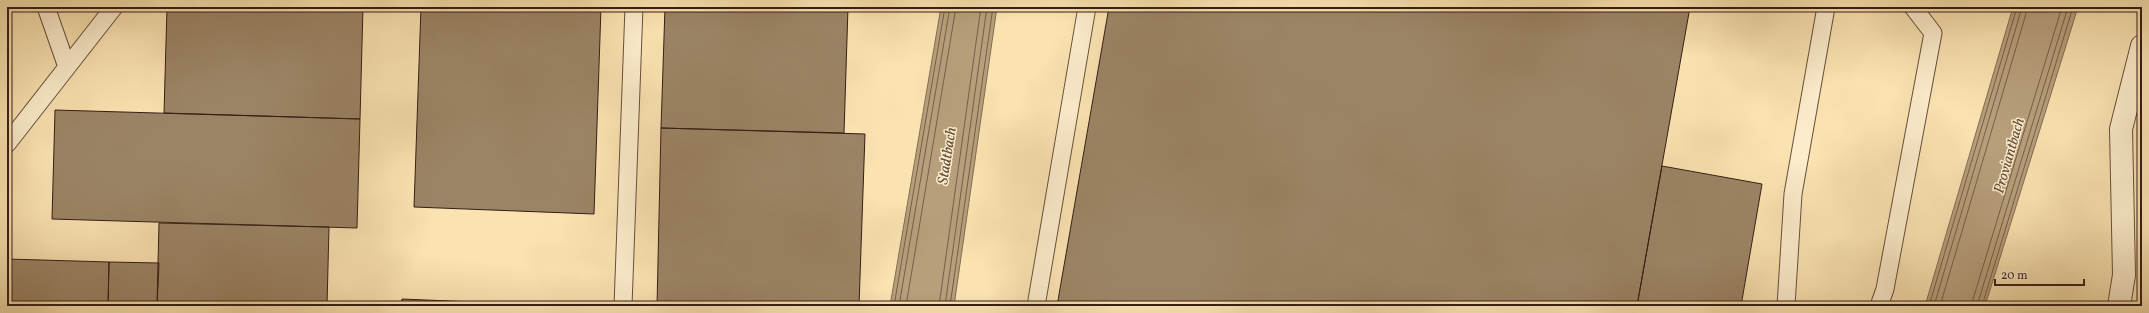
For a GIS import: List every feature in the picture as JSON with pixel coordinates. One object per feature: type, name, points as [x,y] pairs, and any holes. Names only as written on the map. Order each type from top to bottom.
[{"type":"street","points":[[2119,306],[2124,275],[2121,128],[2142,46]]},
{"type":"lane","points":[[46,7],[67,67]]},
{"type":"lane","points":[[7,144],[114,7]]},
{"type":"lane","points":[[623,306],[634,7]]},
{"type":"lane","points":[[1036,306],[1087,7]]},
{"type":"lane","points":[[1786,306],[1793,194],[1826,7]]},
{"type":"lane","points":[[1879,306],[1885,289],[1934,33],[1913,7]]},
{"type":"water","name":"Stadtbach","points":[[941,7],[997,7],[954,306],[890,306]]},
{"type":"water","name":"Proviantbach","points":[[2013,7],[2078,7],[1985,306],[1925,306]]},
{"type":"building","points":[[167,7],[363,7],[360,119],[164,113]]},
{"type":"building","points":[[421,7],[601,7],[594,214],[414,207]]},
{"type":"building","points":[[665,7],[848,7],[844,133],[661,128]]},
{"type":"building","points":[[1109,7],[1690,7],[1637,306],[1057,306]]},
{"type":"building","points":[[55,110],[360,119],[357,228],[52,219]]},
{"type":"building","points":[[661,128],[865,134],[859,306],[657,306]]},
{"type":"building","points":[[1662,166],[1762,184],[1741,306],[1637,306]]},
{"type":"building","points":[[159,223],[329,227],[327,306],[157,306]]},
{"type":"building","points":[[7,259],[109,262],[108,306],[7,306]]},
{"type":"building","points":[[109,262],[159,263],[157,306],[108,306]]},
{"type":"building","points":[[402,299],[568,306],[401,306]]}]
